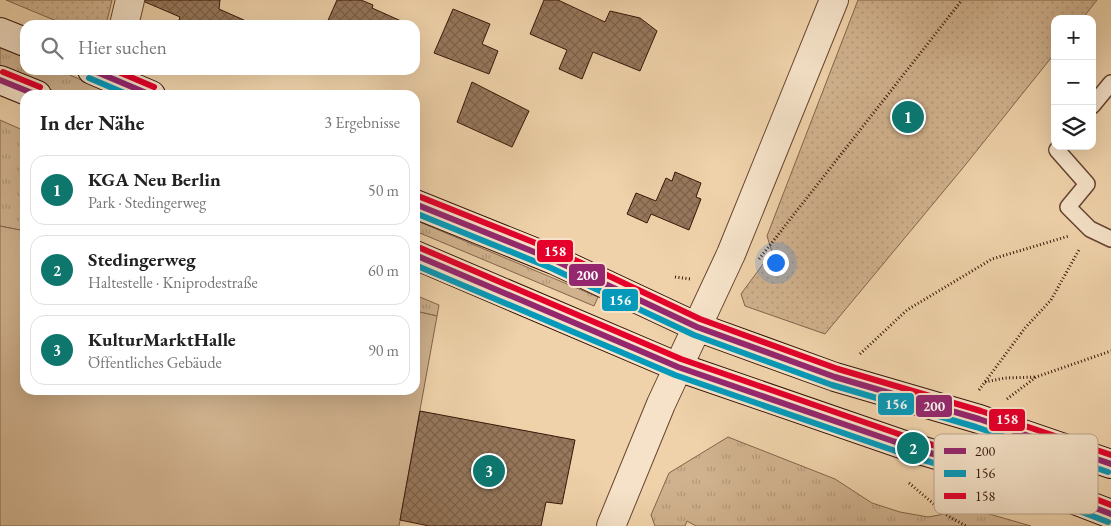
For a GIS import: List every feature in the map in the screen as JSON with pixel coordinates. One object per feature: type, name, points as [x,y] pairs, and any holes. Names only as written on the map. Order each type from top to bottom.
[{"type":"main road","points":[[125,20],[130,0]]},
{"type":"main road","points":[[611,526],[678,367],[731,254],[834,0]]},
{"type":"main road","points":[[0,32],[20,40]]},
{"type":"main road","points":[[110,75],[141,90]]},
{"type":"main road","points":[[0,80],[25,90]]},
{"type":"main road","points":[[420,206],[554,260],[697,327],[835,377],[979,419],[1023,434]]},
{"type":"main road","points":[[420,257],[678,367],[934,454]]},
{"type":"main road","points":[[1098,460],[1111,464]]},
{"type":"main road","points":[[1098,509],[1111,514]]},
{"type":"lane","points":[[1093,105],[1111,83]]},
{"type":"lane","points":[[1057,150],[1087,184],[1068,207],[1090,230],[1111,240]]},
{"type":"path","points":[[776,239],[962,0]]},
{"type":"path","points":[[860,354],[908,310],[992,260],[1090,230]]},
{"type":"path","points":[[979,390],[1025,328],[1051,300],[1090,230]]},
{"type":"path","points":[[1006,400],[1036,378],[1111,351]]},
{"type":"path","points":[[985,382],[1005,378],[1036,378]]},
{"type":"path","points":[[909,483],[934,504]]},
{"type":"path","points":[[946,514],[966,526]]},
{"type":"green space","points":[[6,0],[112,0],[107,20],[54,20]]},
{"type":"green space","points":[[858,0],[1097,0],[1085,15],[1051,15],[1051,58],[825,334],[745,306],[741,294],[772,252],[767,236]]},
{"type":"green space","points":[[0,46],[20,54],[20,75],[70,75],[105,90],[51,90],[0,68]]},
{"type":"green space","points":[[0,120],[20,129],[20,230],[0,226]]},
{"type":"green space","points":[[420,222],[598,297],[594,306],[420,233]]},
{"type":"green space","points":[[0,226],[20,230],[20,395],[420,395],[420,312],[437,316],[399,526],[0,526]]},
{"type":"green space","points":[[420,297],[439,305],[437,316],[420,312]]},
{"type":"green space","points":[[728,437],[835,479],[872,503],[900,512],[928,517],[944,514],[989,514],[1031,526],[696,526],[687,521],[685,526],[655,526],[651,515],[669,473]]},
{"type":"building","points":[[145,0],[220,0],[219,9],[244,20],[179,20],[180,17],[145,2]]},
{"type":"building","points":[[337,0],[361,0],[373,5],[372,8],[399,20],[328,20]]},
{"type":"building","points":[[544,0],[558,0],[605,22],[610,11],[640,18],[657,31],[640,71],[593,52],[582,79],[559,69],[567,50],[530,34]]},
{"type":"building","points":[[453,9],[490,24],[482,44],[498,51],[489,74],[434,53]]},
{"type":"building","points":[[472,82],[529,111],[512,147],[457,122]]},
{"type":"building","points":[[675,172],[701,183],[696,197],[701,199],[689,230],[651,214],[647,223],[627,214],[636,193],[656,201],[666,178],[672,181]]},
{"type":"building","points":[[420,411],[575,440],[562,504],[546,502],[541,526],[429,526],[400,520]]},
{"type":"transit line","name":"158","points":[[3,72],[40,87]]},
{"type":"transit line","name":"200","points":[[104,75],[139,90]]},
{"type":"transit line","name":"158","points":[[126,75],[154,87]]},
{"type":"transit line","name":"156","points":[[89,78],[117,90]]},
{"type":"transit line","name":"200","points":[[0,80],[25,90]]},
{"type":"transit line","name":"158","points":[[420,197],[558,252],[700,319],[838,369],[981,411],[1049,434]]},
{"type":"transit line","name":"200","points":[[420,206],[554,260],[697,327],[835,377],[979,419],[1023,434]]},
{"type":"transit line","name":"156","points":[[420,215],[551,268],[694,335],[832,385],[997,434]]},
{"type":"transit line","name":"158","points":[[420,248],[681,359],[934,445]]},
{"type":"transit line","name":"200","points":[[420,257],[678,367],[934,454]]},
{"type":"transit line","name":"156","points":[[420,267],[675,375],[934,463]]},
{"type":"transit line","name":"158","points":[[1098,451],[1111,455]]},
{"type":"transit line","name":"200","points":[[1098,460],[1111,464]]},
{"type":"transit line","name":"156","points":[[1098,469],[1108,472]]},
{"type":"transit line","name":"158","points":[[1098,500],[1111,505]]},
{"type":"transit line","name":"200","points":[[1098,509],[1111,514]]},
{"type":"transit line","name":"156","points":[[1087,514],[1108,522]]},
{"type":"place","name":"KGA Neu Berlin","points":[[908,117]]},
{"type":"place","name":"Stedingerweg","points":[[913,448]]},
{"type":"place","name":"KulturMarktHalle","points":[[489,471]]}]
